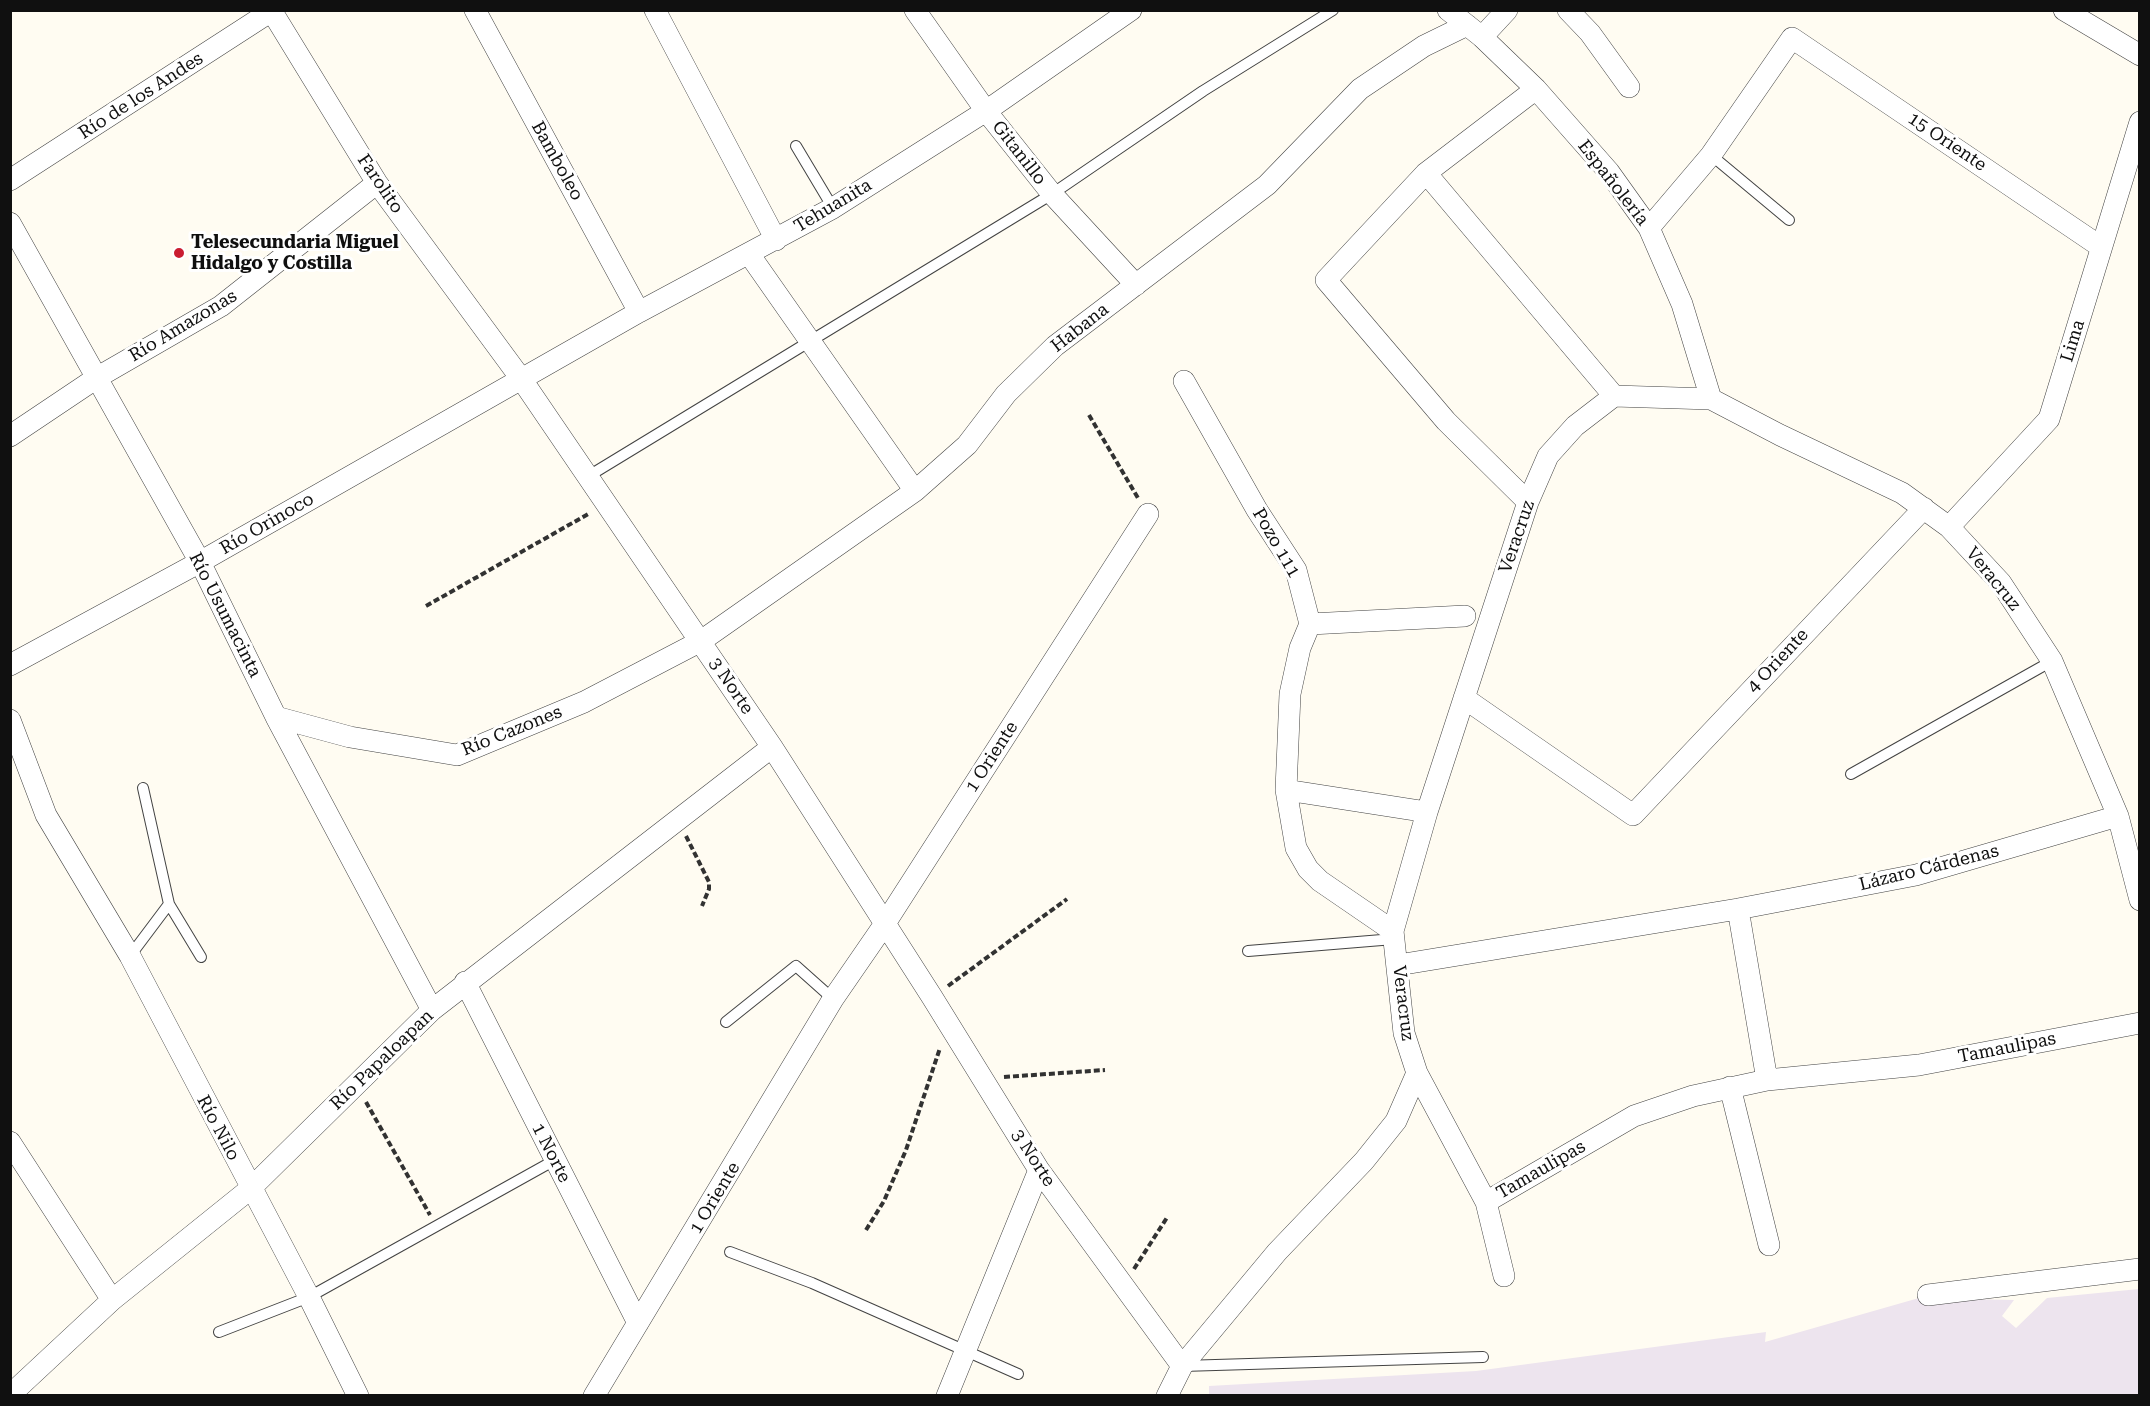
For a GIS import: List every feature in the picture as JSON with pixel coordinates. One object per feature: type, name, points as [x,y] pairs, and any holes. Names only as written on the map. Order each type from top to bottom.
[{"type":"street","name":"Bamboleo","points":[[475,10],[639,312]]},
{"type":"street","points":[[655,10],[776,240]]},
{"type":"street","name":"Gitanillo","points":[[915,10],[986,111],[1052,194],[1136,285]]},
{"type":"street","name":"Tehuanita","points":[[522,380],[639,312],[833,208],[986,111],[1131,10]]},
{"type":"street","name":"Españolería","points":[[1448,10],[1536,89],[1609,172],[1649,228],[1682,304],[1711,399]]},
{"type":"street","points":[[1474,31],[1507,10]]},
{"type":"street","points":[[1568,10],[1590,33],[1629,87]]},
{"type":"street","points":[[2064,10],[2139,55]]},
{"type":"street","name":"Río de los Andes","points":[[10,180],[272,11]]},
{"type":"street","name":"Farolito","points":[[272,11],[377,183],[522,380]]},
{"type":"street","name":"Habana","points":[[701,641],[915,491],[967,445],[1006,394],[1055,346],[1267,185],[1360,89],[1424,46],[1474,31]]},
{"type":"street","name":"15 Oriente","points":[[1711,155],[1792,38],[2101,247]]},
{"type":"street","points":[[1528,502],[1446,421],[1326,280],[1426,173],[1536,89]]},
{"type":"street","name":"Lima","points":[[1949,526],[2049,419],[2139,122]]},
{"type":"street","points":[[1649,228],[1711,155]]},
{"type":"street","points":[[1426,173],[1614,396]]},
{"type":"street","name":"Río Amazonas","points":[[10,435],[98,376],[221,306],[377,183]]},
{"type":"street","name":"Río Usumacinta","points":[[10,223],[98,376],[200,562],[276,717],[432,1010]]},
{"type":"street","points":[[749,254],[915,491]]},
{"type":"street","name":"3 Norte","points":[[522,380],[772,747],[884,926],[933,997],[948,1025],[1039,1170],[1182,1366]]},
{"type":"street","name":"Río Orinoco","points":[[10,665],[200,562],[522,380]]},
{"type":"street","name":"Pozo 111","points":[[1184,381],[1257,510],[1296,570],[1310,624]]},
{"type":"street","name":"Veracruz","points":[[1417,1073],[1404,1033],[1394,935],[1427,812],[1528,502],[1548,456],[1575,426],[1614,396],[1711,399],[1780,435],[1902,493],[1949,526],[2001,583],[2052,661],[2118,816],[2139,900]]},
{"type":"street","name":"4 Oriente","points":[[1464,698],[1633,815],[1924,508]]},
{"type":"street","name":"1 Oriente","points":[[594,1395],[833,999],[884,926],[1148,514]]},
{"type":"street","points":[[1394,935],[1320,881],[1308,868],[1296,848],[1286,790],[1290,694],[1300,648],[1310,624],[1465,616]]},
{"type":"street","name":"Río Cazones","points":[[276,717],[350,737],[457,755],[584,702],[701,641]]},
{"type":"street","name":"Río Nilo","points":[[10,720],[46,815],[130,956],[358,1395]]},
{"type":"street","name":"Río Papaloapan","points":[[10,1395],[112,1300],[250,1189],[432,1010],[465,982],[772,747]]},
{"type":"street","points":[[1286,790],[1427,812]]},
{"type":"street","name":"Lázaro Cárdenas","points":[[1398,964],[1738,909],[1916,874],[2118,816]]},
{"type":"street","points":[[1738,909],[1767,1080]]},
{"type":"street","name":"1 Norte","points":[[465,982],[638,1323]]},
{"type":"street","name":"Tamaulipas","points":[[1417,1073],[1486,1202],[1634,1116],[1693,1096],[1767,1080],[1918,1065],[2139,1023]]},
{"type":"street","points":[[1167,1395],[1182,1366],[1277,1252],[1371,1153],[1396,1121],[1417,1073]]},
{"type":"street","points":[[1730,1087],[1769,1245]]},
{"type":"street","points":[[10,1143],[112,1300]]},
{"type":"street","points":[[946,1395],[1039,1170]]},
{"type":"street","points":[[1486,1202],[1504,1276]]},
{"type":"street","points":[[1928,1295],[2139,1269]]},
{"type":"lane","points":[[587,477],[1052,194],[1203,92],[1333,10]]},
{"type":"lane","points":[[796,146],[833,208]]},
{"type":"lane","points":[[1711,155],[1789,220]]},
{"type":"lane","points":[[1851,774],[2052,661]]},
{"type":"lane","points":[[142,788],[169,904],[201,957]]},
{"type":"lane","points":[[130,956],[169,904]]},
{"type":"lane","points":[[1248,951],[1394,935]]},
{"type":"lane","points":[[726,1022],[796,966],[833,999]]},
{"type":"lane","points":[[219,1332],[309,1297],[555,1160]]},
{"type":"lane","points":[[730,1252],[812,1283],[964,1348],[1018,1374]]},
{"type":"lane","points":[[1182,1366],[1483,1358]]},
{"type":"path","points":[[1089,415],[1148,514]]},
{"type":"path","points":[[426,606],[606,504]]},
{"type":"path","points":[[678,820],[709,882],[709,889],[702,906]]},
{"type":"path","points":[[933,997],[1067,899]]},
{"type":"path","points":[[866,1230],[884,1201],[906,1150],[948,1025]]},
{"type":"path","points":[[982,1079],[1105,1070]]},
{"type":"path","points":[[357,1084],[436,1227]]},
{"type":"path","points":[[1123,1288],[1168,1216]]},
{"type":"shaded area","points":[[2139,1289],[2139,1395],[1209,1396],[1209,1386],[1476,1371],[1766,1332],[1765,1342],[1919,1298],[2014,1300],[2002,1316],[2016,1328],[2047,1298]]},
{"type":"place","name":"Telesecundaria Miguel Hidalgo y Costilla","points":[[179,253]]}]
